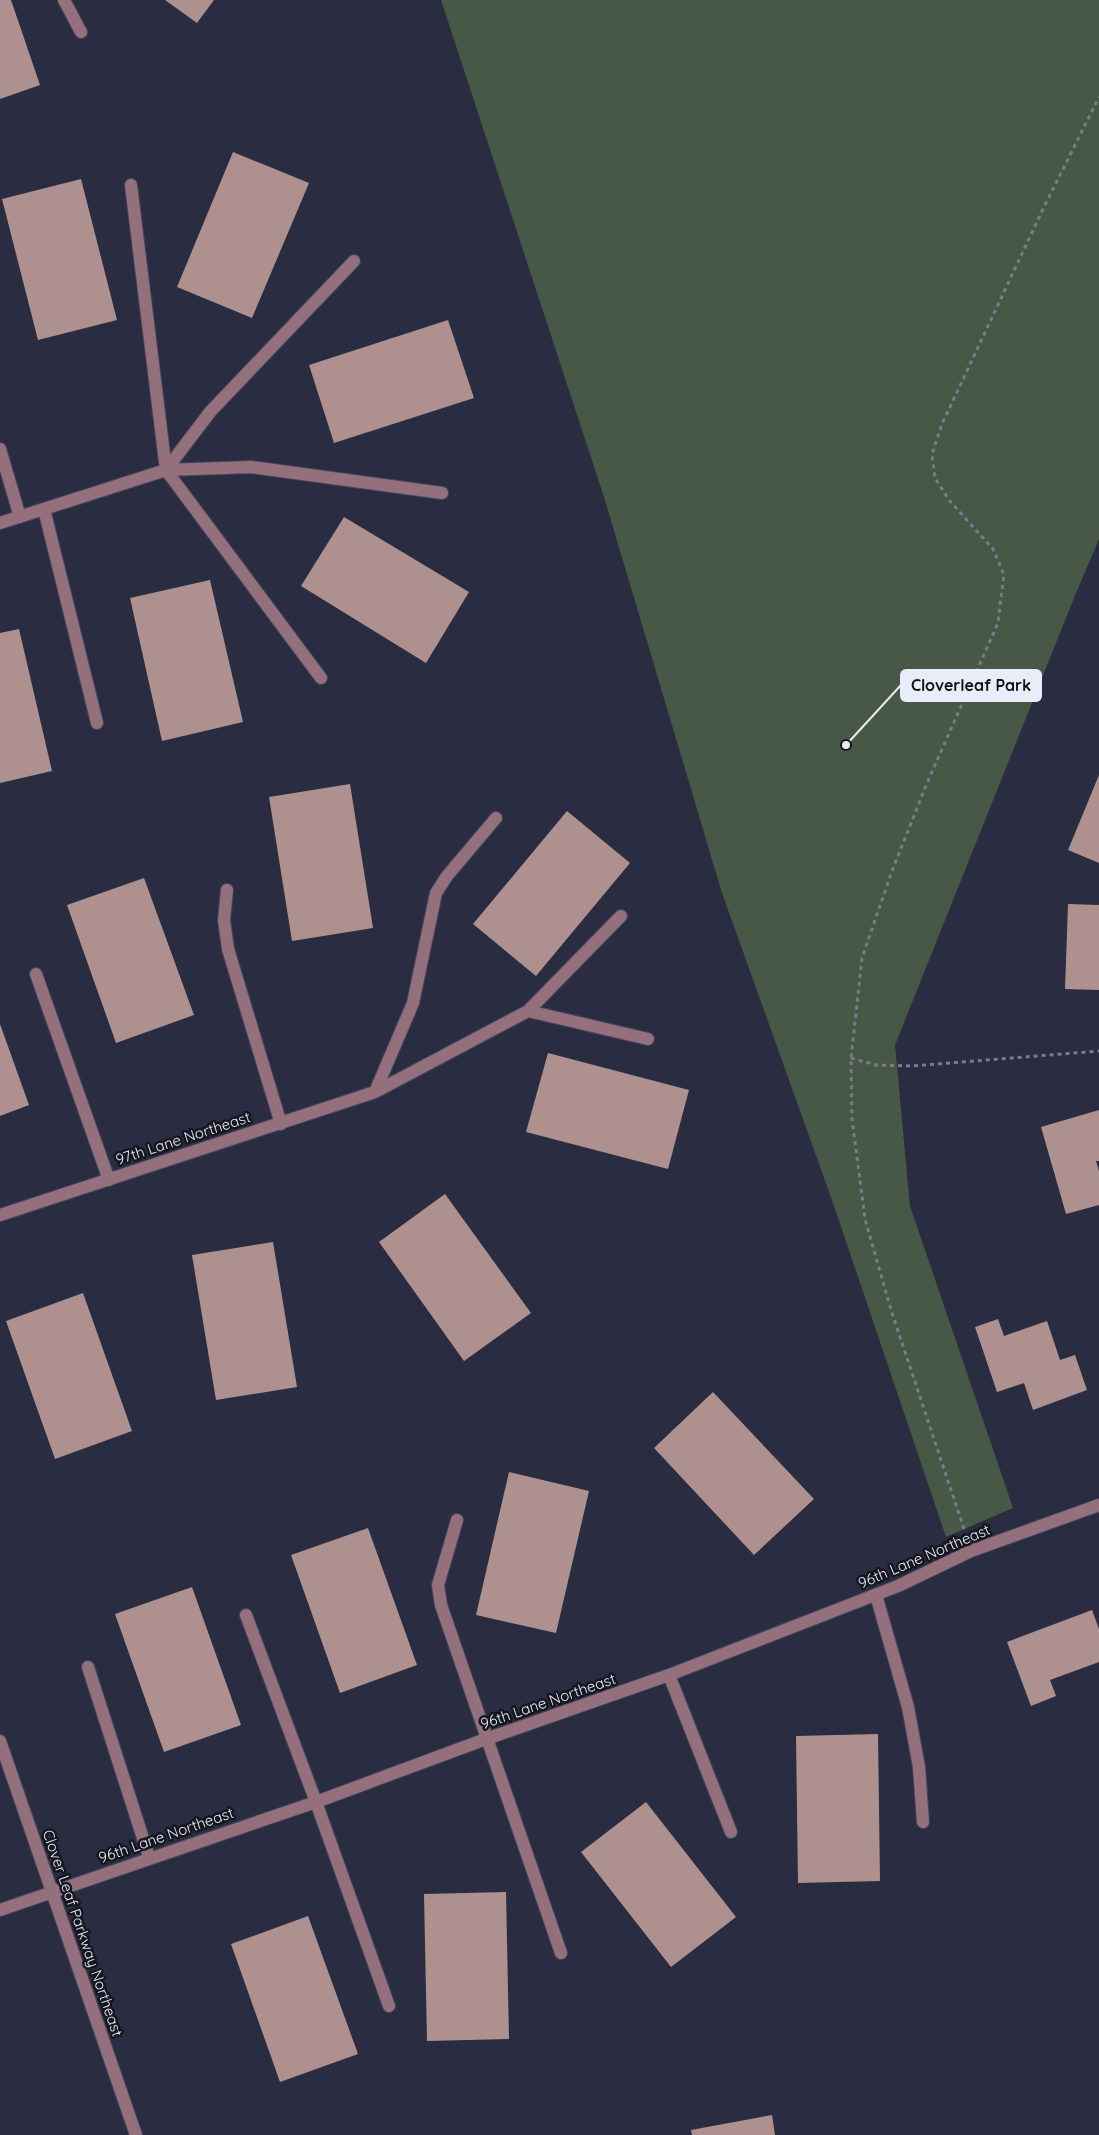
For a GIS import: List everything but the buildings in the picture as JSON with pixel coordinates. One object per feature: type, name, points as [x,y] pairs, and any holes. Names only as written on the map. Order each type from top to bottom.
[{"type":"street","points":[[64,0],[81,32]]},
{"type":"street","points":[[131,185],[166,470],[321,678]]},
{"type":"street","points":[[166,470],[210,412],[354,260]]},
{"type":"street","points":[[0,449],[20,517]]},
{"type":"street","points":[[0,523],[166,470],[251,467],[442,493]]},
{"type":"street","points":[[44,509],[97,723]]},
{"type":"street","points":[[375,1092],[413,1003],[436,893],[496,818]]},
{"type":"street","points":[[227,890],[224,920],[228,950],[281,1124]]},
{"type":"street","name":"97th Lane Northeast","points":[[0,1215],[375,1092],[528,1011],[621,916]]},
{"type":"street","points":[[36,974],[109,1180]]},
{"type":"street","points":[[528,1011],[648,1039]]},
{"type":"street","name":"96th Lane Northeast","points":[[0,1910],[149,1857],[316,1802],[486,1739],[669,1676],[876,1595],[971,1551],[1099,1505]]},
{"type":"street","points":[[457,1520],[438,1585],[440,1605],[561,1953]]},
{"type":"street","points":[[876,1595],[908,1707],[919,1767],[923,1822]]},
{"type":"street","points":[[246,1615],[316,1802],[389,2006]]},
{"type":"street","points":[[88,1667],[149,1857]]},
{"type":"street","points":[[669,1676],[731,1832]]},
{"type":"street","name":"Clover Leaf Parkway Northeast","points":[[0,1741],[136,2135]]},
{"type":"path","points":[[971,1551],[891,1310],[865,1219],[852,1119],[851,1058],[862,958],[892,871],[927,783],[998,623],[1004,575],[993,549],[949,500],[935,478],[932,454],[942,424],[1043,209],[1099,97]]},
{"type":"path","points":[[851,1058],[876,1065],[912,1066],[1099,1051]]},
{"type":"green space","points":[[441,0],[1099,0],[1099,539],[895,1045],[910,1206],[1013,1508],[946,1537],[832,1200],[722,893],[604,497]]},
{"type":"place","name":"Cloverleaf Park","points":[[846,745]]}]
